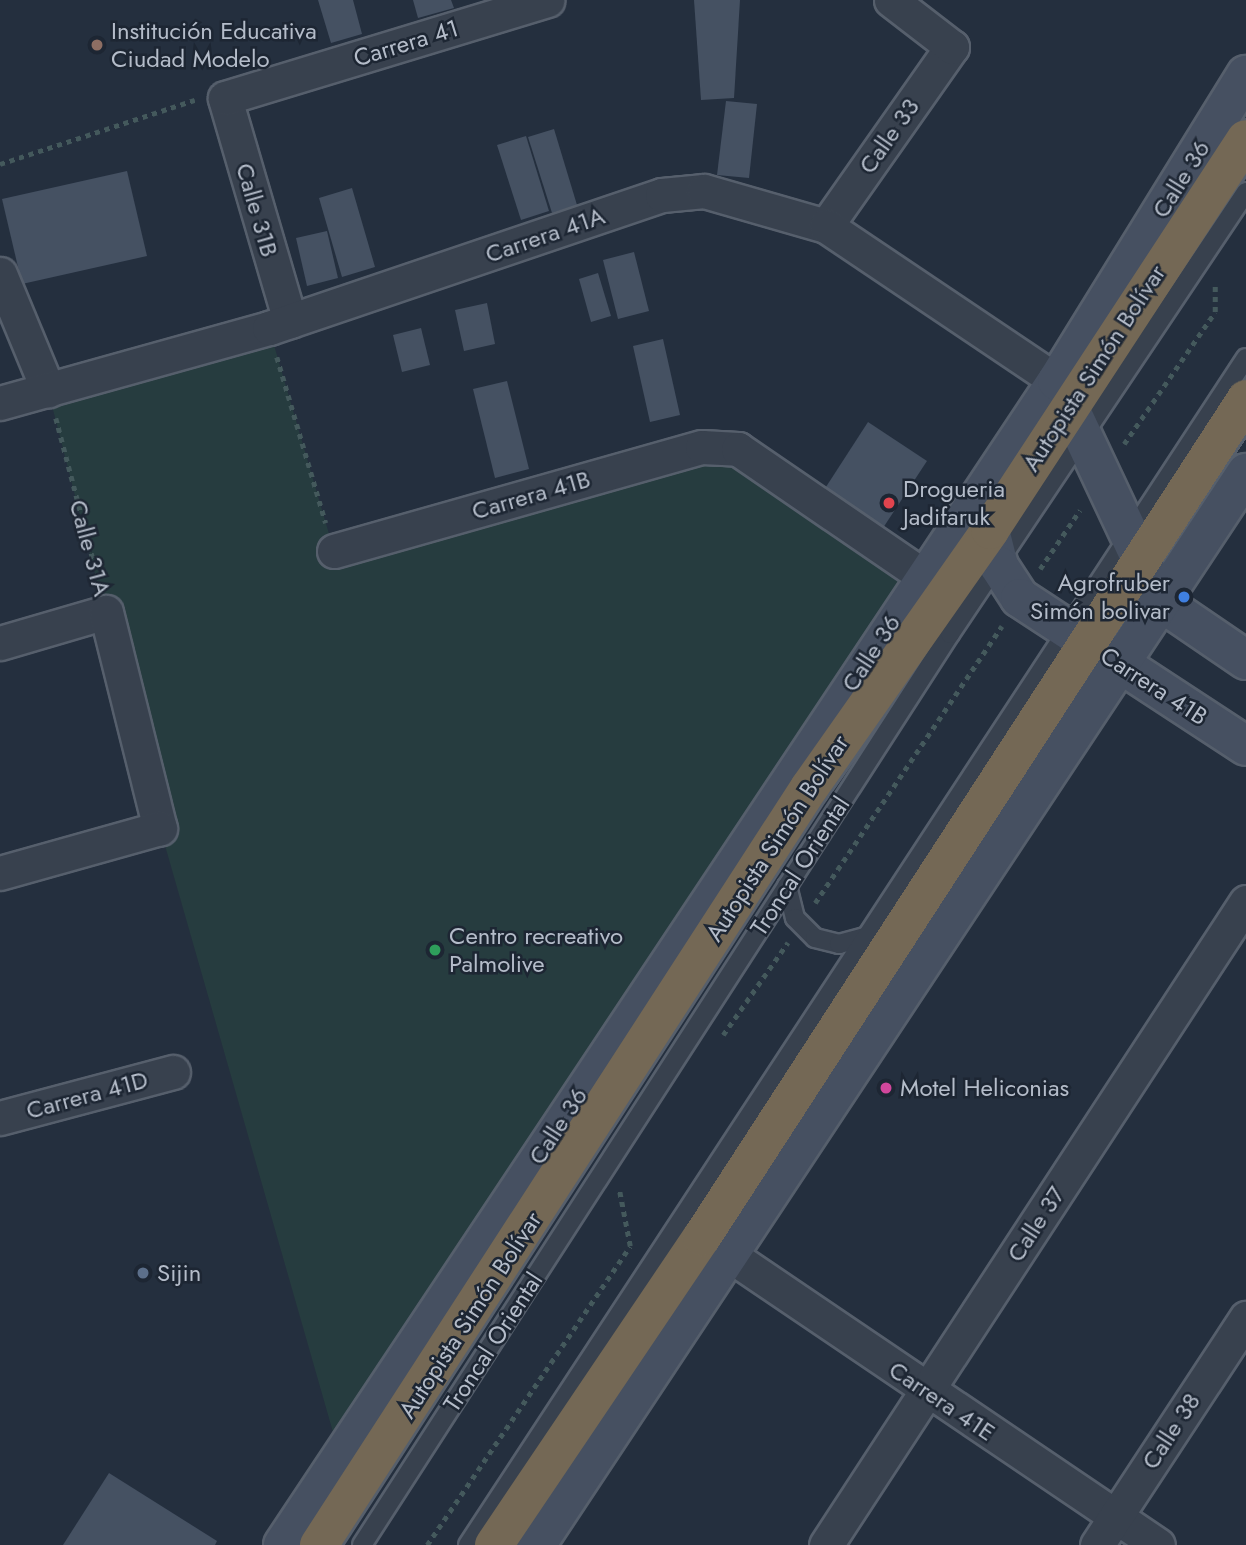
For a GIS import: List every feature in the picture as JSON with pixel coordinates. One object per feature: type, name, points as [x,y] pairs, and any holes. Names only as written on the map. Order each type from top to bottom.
[{"type":"highway","name":"Autopista Simón Bolívar","points":[[319,1545],[808,788],[995,548],[1070,408],[1246,139]]},
{"type":"highway","points":[[494,1545],[1091,646],[1135,546],[1246,399]]},
{"type":"highway","points":[[730,907],[747,841],[808,788]]},
{"type":"street","name":"Carrera 41","points":[[225,98],[547,0]]},
{"type":"street","name":"Calle 33","points":[[826,226],[952,47],[891,0]]},
{"type":"street","name":"Calle 36","points":[[283,1545],[922,575],[1070,408],[1246,75]]},
{"type":"street","name":"Calle 31B","points":[[225,98],[279,325]]},
{"type":"street","name":"Carrera 41A","points":[[0,403],[279,325],[662,195],[704,191],[741,197],[826,226],[1070,408]]},
{"type":"street","points":[[0,274],[48,390]]},
{"type":"street","points":[[1070,408],[1161,602],[1246,660]]},
{"type":"street","name":"Carrera 41B","points":[[334,551],[702,447],[738,450],[922,575]]},
{"type":"street","points":[[536,1545],[728,1254],[1091,646],[1161,602],[1246,473]]},
{"type":"street","name":"Carrera 41B","points":[[995,548],[1020,598],[1246,746]]},
{"type":"street","points":[[0,643],[106,612]]},
{"type":"street","name":"Calle 31A","points":[[0,873],[160,828],[106,612]]},
{"type":"street","name":"Calle 37","points":[[826,1545],[1246,902]]},
{"type":"street","name":"Carrera 41D","points":[[0,1118],[173,1072]]},
{"type":"street","name":"Carrera 41E","points":[[728,1254],[926,1392],[1158,1545]]},
{"type":"street","name":"Calle 38","points":[[1097,1545],[1246,1319]]},
{"type":"lane","points":[[1070,408],[1246,192]]},
{"type":"lane","points":[[1135,546],[1246,358]]},
{"type":"lane","name":"Troncal Oriental","points":[[362,1545],[787,886],[995,548]]},
{"type":"lane","points":[[468,1545],[868,936],[1091,646]]},
{"type":"lane","points":[[787,886],[800,926],[830,944],[868,936]]},
{"type":"path","points":[[0,164],[206,97],[225,98]]},
{"type":"path","points":[[721,1038],[800,926],[1215,312],[1215,276]]},
{"type":"path","points":[[279,325],[334,551]]},
{"type":"path","name":"Calle 31A","points":[[48,390],[106,612]]},
{"type":"path","points":[[427,1545],[630,1245],[618,1183]]},
{"type":"green space","name":"Centro recreativo Palmolive","points":[[269,328],[334,551],[702,447],[922,575],[341,1460],[160,828],[48,390]]},
{"type":"building","points":[[318,0],[353,0],[362,34],[331,43]]},
{"type":"building","points":[[413,0],[451,0],[454,8],[418,18]]},
{"type":"building","points":[[694,0],[740,0],[734,98],[701,100]]},
{"type":"building","points":[[726,101],[757,104],[749,178],[717,175]]},
{"type":"building","points":[[554,129],[577,205],[552,213],[528,137]]},
{"type":"building","points":[[526,136],[549,211],[521,220],[497,145]]},
{"type":"building","points":[[127,171],[147,256],[22,284],[2,199]]},
{"type":"building","points":[[352,188],[375,267],[342,277],[319,198]]},
{"type":"building","points":[[327,231],[338,278],[307,286],[296,238]]},
{"type":"building","points":[[634,252],[649,311],[618,319],[603,260]]},
{"type":"building","points":[[598,273],[611,316],[591,322],[579,279]]},
{"type":"building","points":[[487,303],[495,344],[464,351],[455,310]]},
{"type":"building","points":[[421,328],[430,365],[402,372],[393,335]]},
{"type":"building","points":[[663,339],[680,415],[650,422],[633,346]]},
{"type":"building","points":[[507,381],[529,469],[495,478],[473,389]]},
{"type":"building","points":[[868,422],[927,461],[883,528],[824,490]]},
{"type":"building","points":[[109,1473],[217,1541],[215,1545],[63,1545]]},
{"type":"place","name":"Institución Educativa Ciudad Modelo","points":[[97,45]]},
{"type":"place","name":"Drogueria Jadifaruk","points":[[889,503]]},
{"type":"place","name":"Agrofruber Simón bolivar","points":[[1184,597]]},
{"type":"place","name":"Centro recreativo Palmolive","points":[[435,950]]},
{"type":"place","name":"Motel Heliconias","points":[[886,1088]]},
{"type":"place","name":"Sijin","points":[[143,1273]]}]
